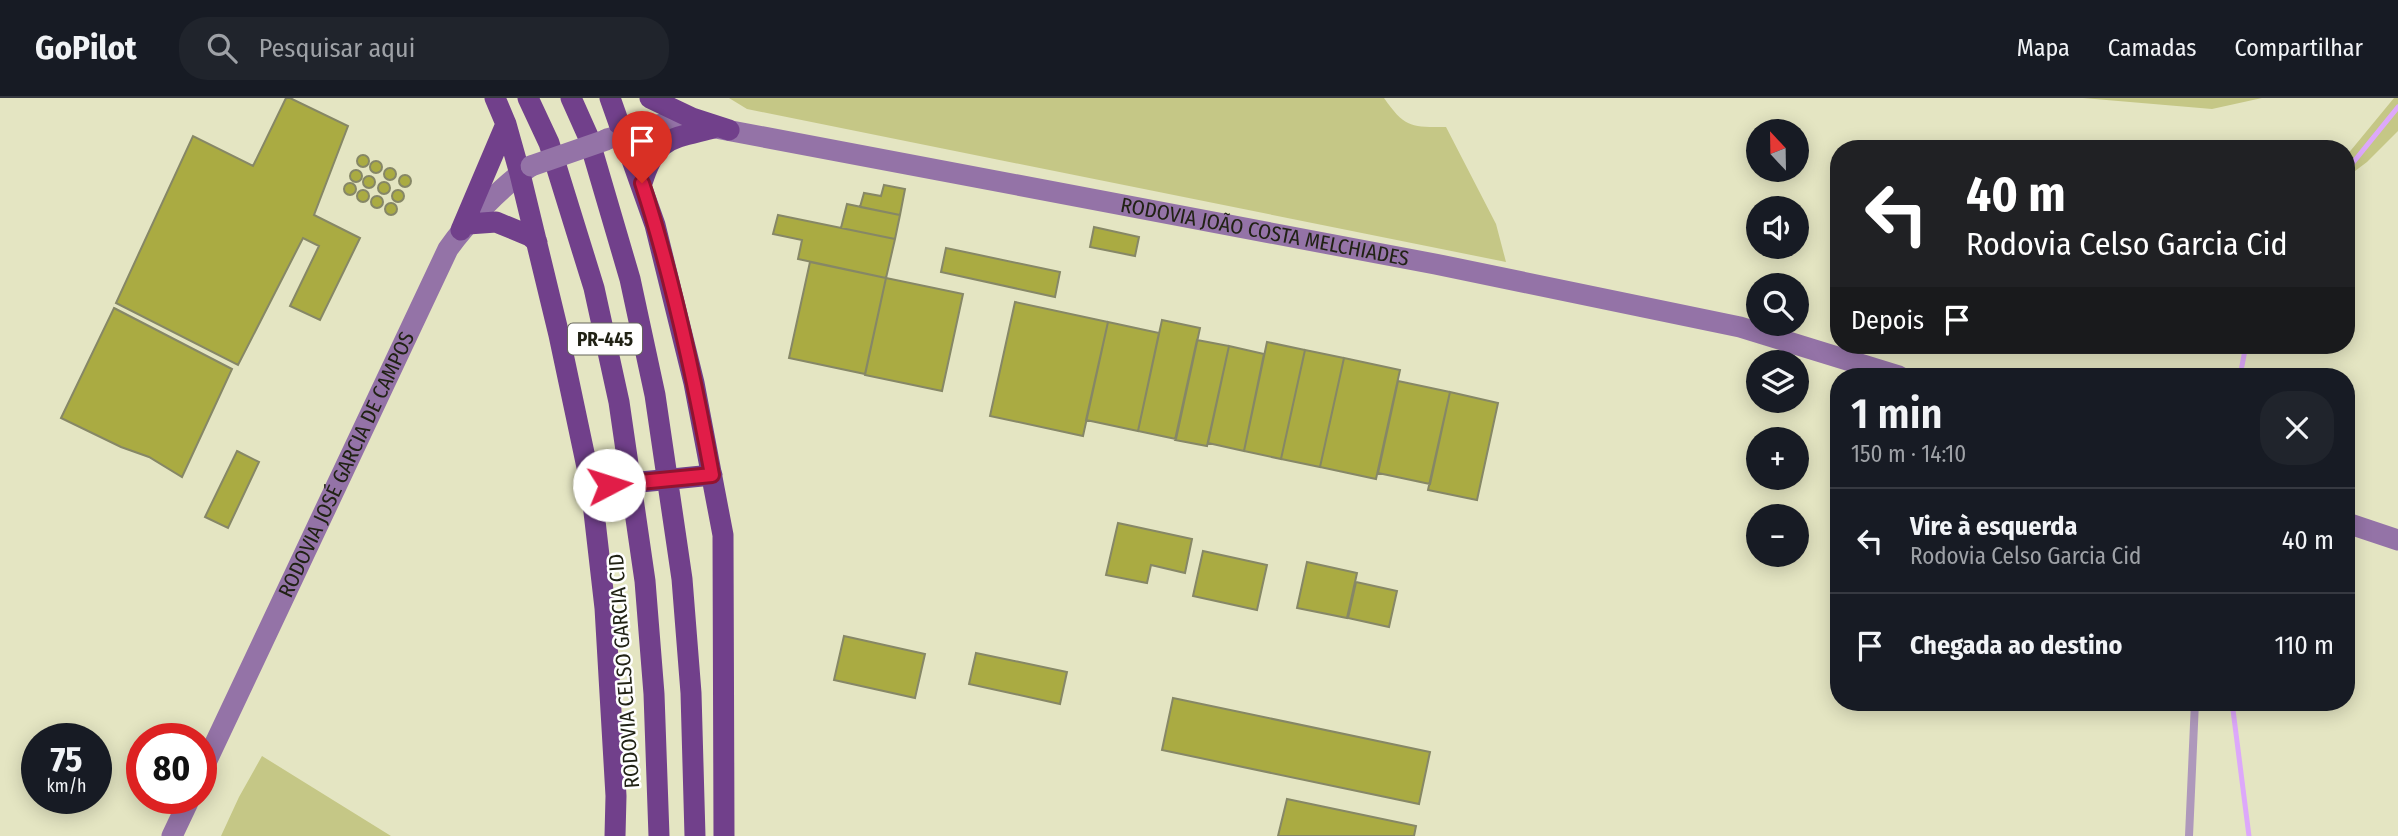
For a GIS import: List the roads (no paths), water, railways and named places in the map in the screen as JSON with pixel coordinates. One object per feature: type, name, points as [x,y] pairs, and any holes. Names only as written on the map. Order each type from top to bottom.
[{"type":"highway","name":"PR-445","points":[[495,98],[506,124]]},
{"type":"highway","name":"RODOVIA CELSO GARCIA CID","points":[[528,98],[549,143],[594,288],[619,402],[645,581],[654,694],[659,836]]},
{"type":"highway","name":"PR-445","points":[[571,98],[588,136],[630,279],[655,395],[682,579],[691,693],[695,836]]},
{"type":"highway","points":[[610,98],[615,137],[642,183],[655,225],[694,383],[723,536],[724,836]]},
{"type":"highway","points":[[650,98],[721,129]]},
{"type":"highway","name":"RODOVIA CELSO GARCIA CID","points":[[506,124],[526,170],[537,242],[600,485],[616,796],[615,836]]},
{"type":"highway","points":[[465,227],[506,124]]},
{"type":"highway","points":[[642,183],[657,149],[664,142],[721,129]]},
{"type":"highway","points":[[465,227],[496,222],[530,236],[537,242]]},
{"type":"highway","points":[[600,485],[712,475]]},
{"type":"street","name":"RODOVIA JOÃO COSTA MELCHIADES","points":[[526,170],[615,137],[679,122],[1435,264],[1740,327],[1873,368]]},
{"type":"street","name":"RODOVIA JOSÉ GARCIA DE CAMPOS","points":[[217,740],[442,262],[465,227],[526,170]]},
{"type":"street","points":[[2355,526],[2398,540]]},
{"type":"street","points":[[172,836],[182,814]]},
{"type":"lane","points":[[2189,836],[2195,711]]},
{"type":"waterway","points":[[2355,160],[2398,107]]},
{"type":"waterway","points":[[2242,368],[2244,354]]},
{"type":"waterway","points":[[2233,711],[2249,836]]}]
